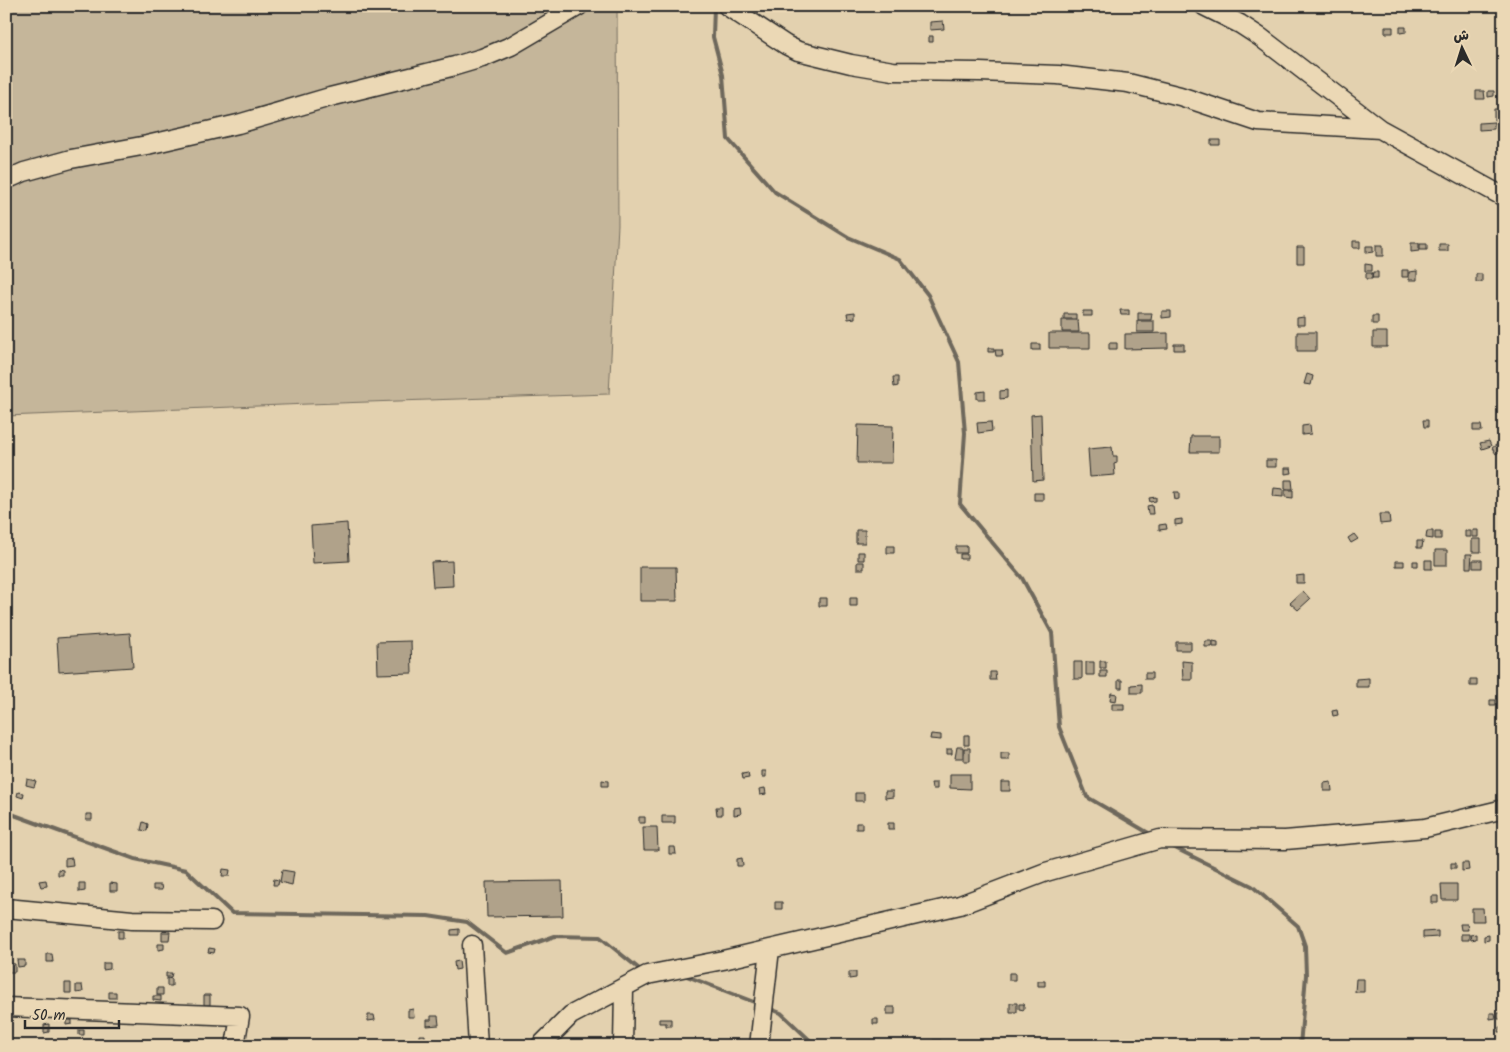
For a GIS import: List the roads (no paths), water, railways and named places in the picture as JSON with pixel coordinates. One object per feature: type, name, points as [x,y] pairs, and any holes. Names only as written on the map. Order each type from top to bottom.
[{"type":"street","points":[[6,180],[24,172],[71,158],[146,145],[238,124],[482,58],[511,46],[579,6]]},
{"type":"street","points":[[727,6],[798,51],[851,64],[894,71],[1058,75],[1128,83],[1180,96],[1258,122],[1380,129]]},
{"type":"street","points":[[1204,6],[1240,24],[1260,37],[1380,129],[1504,197]]},
{"type":"street","points":[[540,1046],[571,1015],[647,975],[960,905],[1046,872],[1160,839],[1285,840],[1416,829],[1504,809]]},
{"type":"street","points":[[6,908],[132,920],[212,921]]},
{"type":"street","points":[[472,945],[478,1046]]},
{"type":"street","points":[[759,1046],[770,949]]},
{"type":"street","points":[[623,1046],[624,988]]},
{"type":"street","points":[[6,1007],[240,1016],[235,1046]]},
{"type":"waterway","points":[[714,6],[713,37],[723,75],[728,139],[775,192],[848,237],[900,259],[928,295],[959,362],[965,433],[960,504],[1022,578],[1052,633],[1059,727],[1087,797],[1152,835]]},
{"type":"waterway","points":[[6,812],[135,859],[186,870],[232,913],[428,916],[467,922],[507,953],[555,936],[600,937],[643,972]]},
{"type":"waterway","points":[[1171,846],[1252,886],[1298,926],[1305,946],[1306,975],[1300,1046]]},
{"type":"waterway","points":[[684,975],[759,1004]]},
{"type":"waterway","points":[[768,1008],[781,1013],[816,1046]]}]
